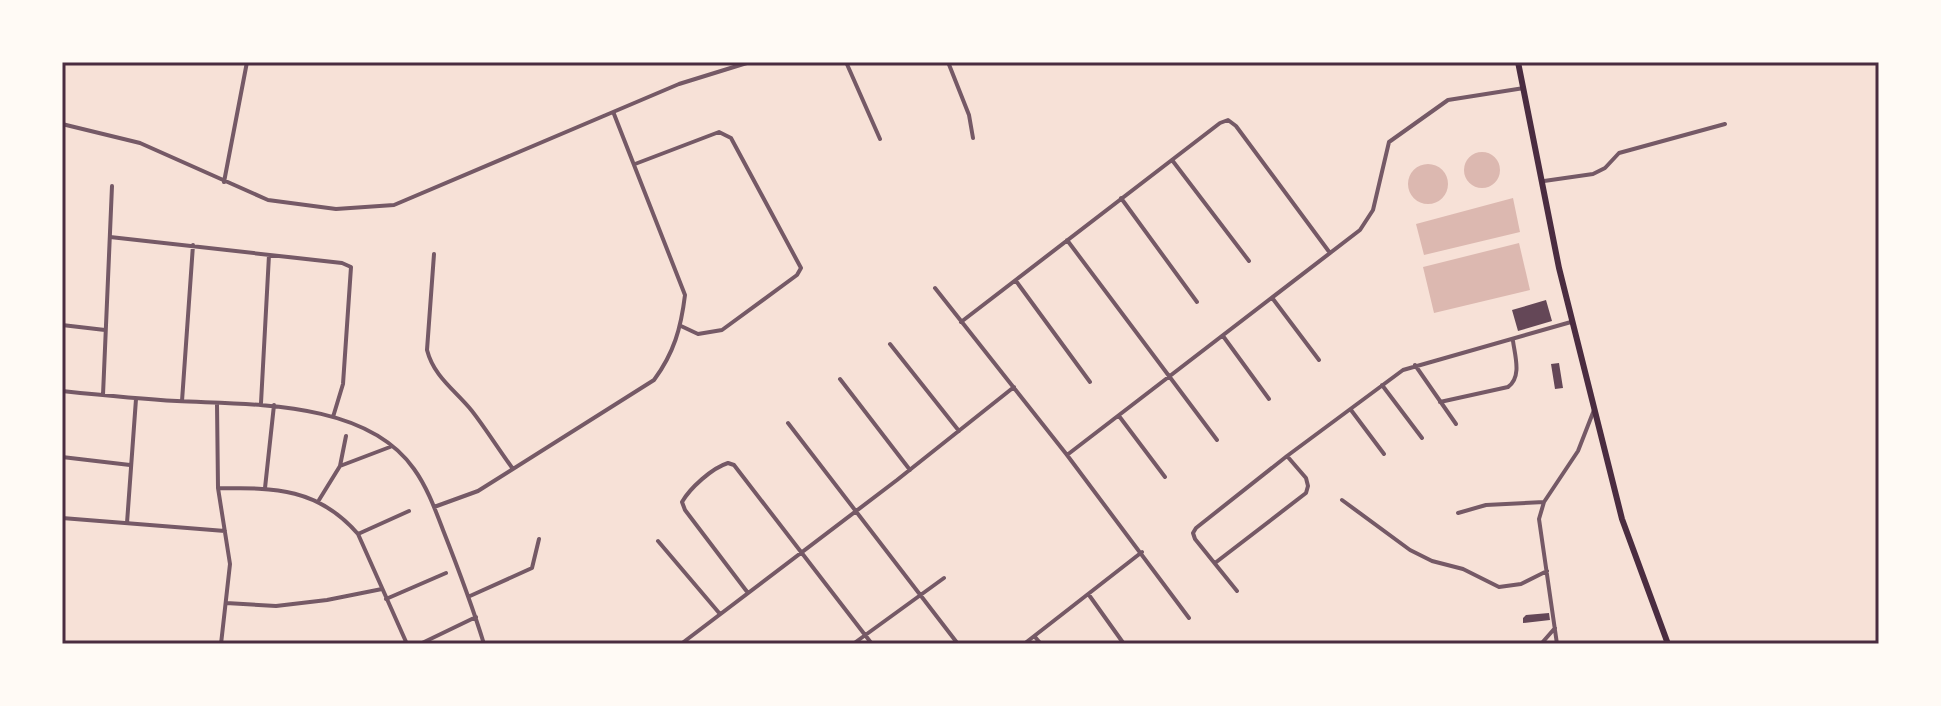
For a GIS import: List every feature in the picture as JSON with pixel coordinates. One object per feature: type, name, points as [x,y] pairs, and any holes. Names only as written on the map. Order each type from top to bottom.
[{"type":"main road","points":[[1518,62],[1559,268],[1628,540],[1668,644]]},
{"type":"street","points":[[224,182],[247,62]]},
{"type":"street","points":[[62,124],[140,143],[268,200],[336,209],[394,205],[679,84],[746,62]]},
{"type":"street","points":[[846,62],[880,139]]},
{"type":"street","points":[[948,62],[969,115],[973,138]]},
{"type":"street","points":[[1067,455],[1360,230],[1373,210],[1389,142],[1448,100],[1524,88]]},
{"type":"street","points":[[434,507],[478,491],[654,380],[667,362],[681,326],[685,295],[614,113]]},
{"type":"street","points":[[961,322],[1220,123],[1228,120],[1236,126],[1330,253]]},
{"type":"street","points":[[1544,181],[1593,174],[1605,168],[1619,153],[1725,124]]},
{"type":"street","points":[[635,164],[719,132],[726,134],[731,138],[801,268],[797,275],[722,330],[698,334],[681,326]]},
{"type":"street","points":[[1172,160],[1249,261]]},
{"type":"street","points":[[103,395],[112,186]]},
{"type":"street","points":[[1121,198],[1197,302]]},
{"type":"street","points":[[110,237],[342,263],[351,267],[343,384],[333,417]]},
{"type":"street","points":[[1067,240],[1217,440]]},
{"type":"street","points":[[182,401],[193,245]]},
{"type":"street","points":[[434,254],[427,350],[430,362],[444,383],[471,410],[513,469]]},
{"type":"street","points":[[261,403],[269,255]]},
{"type":"street","points":[[1016,280],[1090,382]]},
{"type":"street","points":[[935,288],[1142,552],[1189,618]]},
{"type":"street","points":[[1273,299],[1319,360]]},
{"type":"street","points":[[1237,591],[1195,539],[1193,533],[1196,528],[1382,385],[1415,365],[1513,341],[1574,321]]},
{"type":"street","points":[[62,325],[105,330]]},
{"type":"street","points":[[1223,336],[1269,399]]},
{"type":"street","points":[[1440,402],[1508,387],[1515,382],[1513,341]]},
{"type":"street","points":[[890,344],[959,431]]},
{"type":"street","points":[[1415,365],[1456,424]]},
{"type":"street","points":[[840,379],[910,470]]},
{"type":"street","points":[[1382,385],[1422,438]]},
{"type":"street","points":[[681,644],[1014,387]]},
{"type":"street","points":[[62,391],[136,399],[261,403],[333,417],[369,432],[392,447],[415,471],[434,507],[470,596],[484,644]]},
{"type":"street","points":[[127,523],[136,399]]},
{"type":"street","points":[[217,403],[218,488],[230,564],[221,644]]},
{"type":"street","points":[[265,488],[274,405]]},
{"type":"street","points":[[1557,644],[1539,519],[1544,502],[1578,451],[1595,408]]},
{"type":"street","points":[[1351,410],[1384,454]]},
{"type":"street","points":[[1119,416],[1165,477]]},
{"type":"street","points":[[788,423],[958,644]]},
{"type":"street","points":[[319,500],[340,466],[346,436]]},
{"type":"street","points":[[340,466],[392,447]]},
{"type":"street","points":[[1215,563],[1306,493],[1306,478],[1287,456]]},
{"type":"street","points":[[62,457],[130,465]]},
{"type":"street","points":[[748,593],[682,502],[720,465],[728,463],[734,465],[872,644]]},
{"type":"street","points":[[218,488],[265,488],[319,500],[346,519],[358,534],[407,644]]},
{"type":"street","points":[[1342,500],[1410,550],[1432,561],[1463,569],[1499,587],[1521,584],[1547,571]]},
{"type":"street","points":[[1458,513],[1486,505],[1544,502]]},
{"type":"street","points":[[358,534],[409,511]]},
{"type":"street","points":[[62,518],[225,531]]},
{"type":"street","points":[[470,596],[532,568],[539,539]]},
{"type":"street","points":[[658,541],[720,614]]},
{"type":"street","points":[[1024,644],[1142,552]]},
{"type":"street","points":[[386,599],[446,573]]},
{"type":"street","points":[[853,644],[944,578]]},
{"type":"street","points":[[226,603],[276,606],[382,589]]},
{"type":"street","points":[[1089,595],[1124,644]]},
{"type":"street","points":[[420,644],[476,617]]},
{"type":"street","points":[[1541,644],[1556,627]]},
{"type":"street","points":[[1035,637],[1041,644]]},
{"type":"street","points":[[1235,644],[1254,644]]},
{"type":"shaded area","points":[[1482,152],[1495,157],[1500,170],[1495,183],[1482,188],[1469,183],[1464,170],[1469,157]]},
{"type":"shaded area","points":[[1428,164],[1442,170],[1448,184],[1442,198],[1428,204],[1414,198],[1408,184],[1414,170]]},
{"type":"shaded area","points":[[1513,198],[1520,232],[1424,255],[1416,224]]},
{"type":"shaded area","points":[[1519,243],[1530,290],[1434,313],[1423,267]]},
{"type":"building","points":[[1546,300],[1552,321],[1518,331],[1512,310]]},
{"type":"building","points":[[1559,363],[1563,388],[1555,389],[1551,364]]},
{"type":"building","points":[[1549,613],[1550,620],[1523,623],[1526,615]]}]
